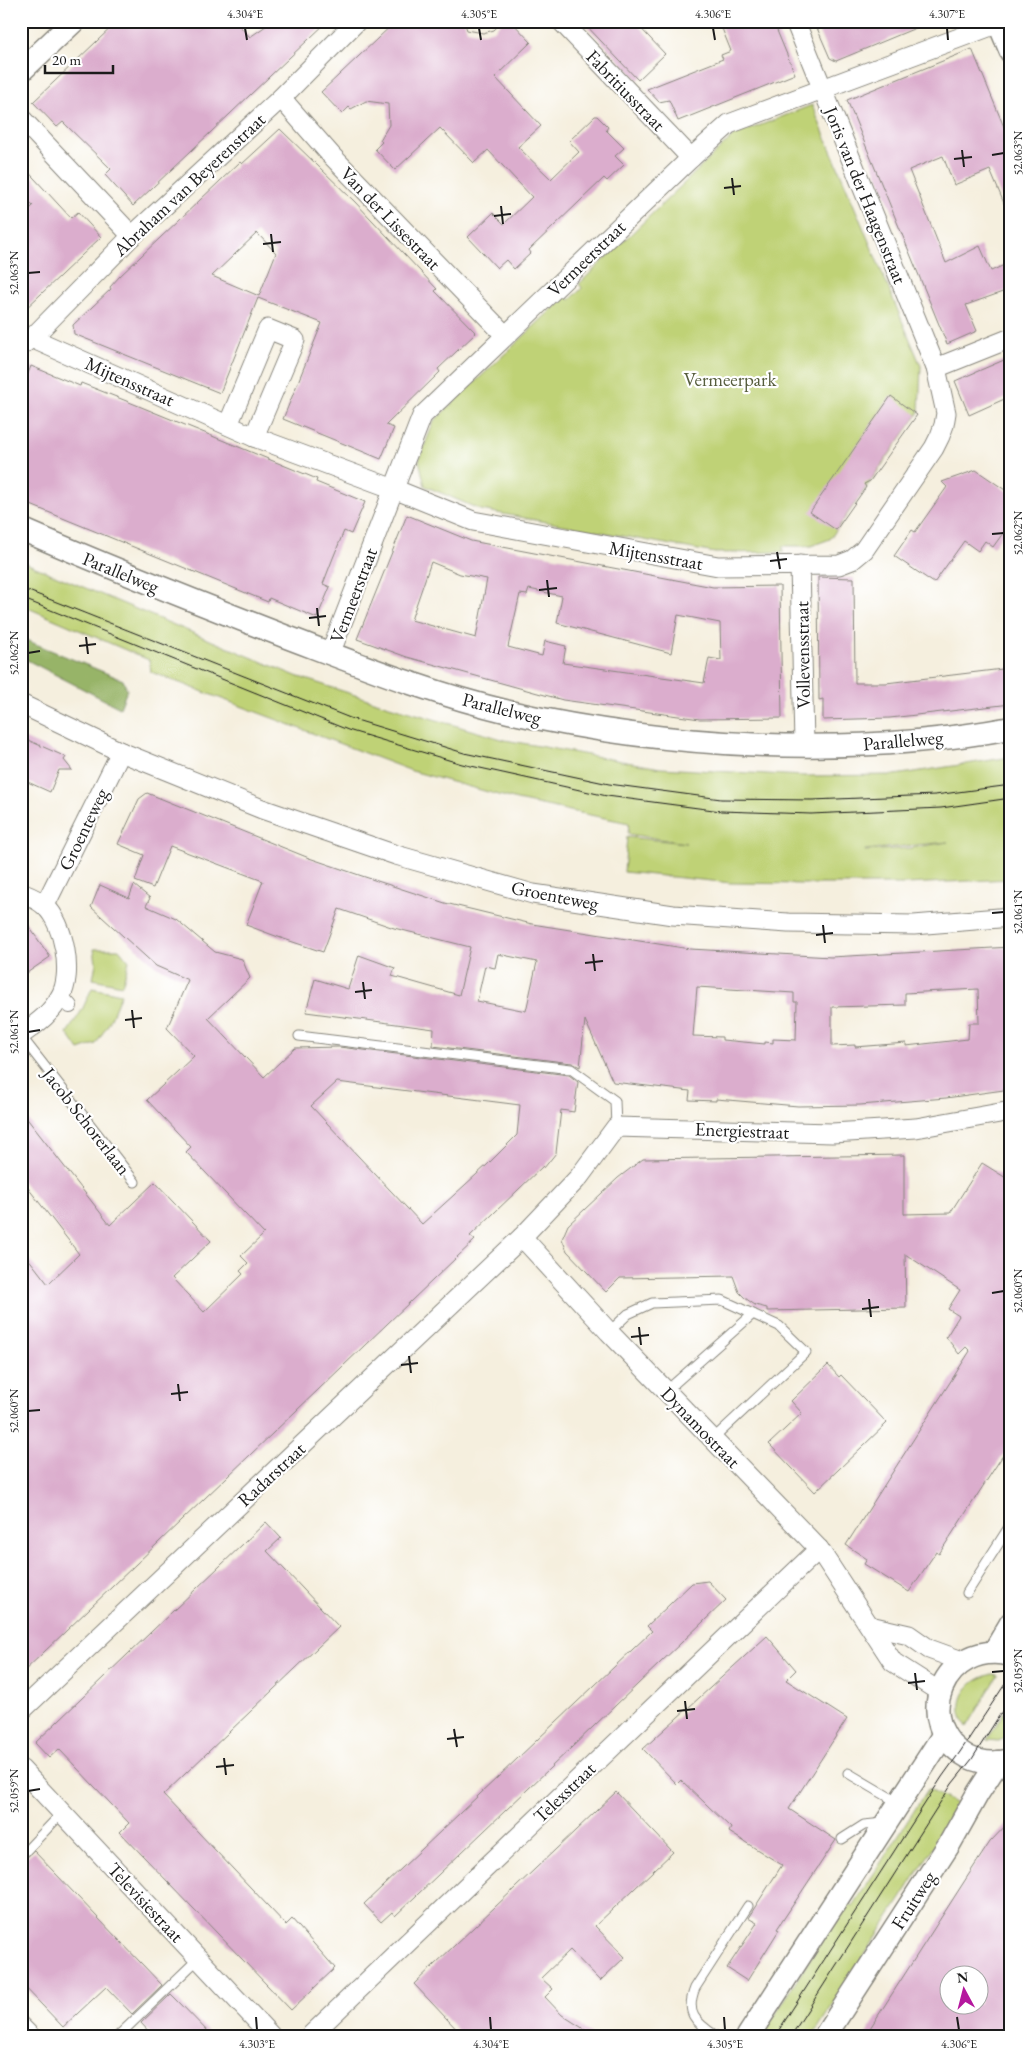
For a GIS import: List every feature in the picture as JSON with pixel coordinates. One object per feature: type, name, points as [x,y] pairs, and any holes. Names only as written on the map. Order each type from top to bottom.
[{"type":"street","points":[[21,71],[74,21]]},
{"type":"street","name":"Abraham van Beyerenstraat","points":[[27,341],[132,236],[281,98],[357,21]]},
{"type":"street","name":"Fabritiusstraat","points":[[561,21],[691,158]]},
{"type":"street","name":"Joris van der Haagenstraat","points":[[795,21],[936,368]]},
{"type":"street","points":[[999,22],[1011,52]]},
{"type":"street","name":"Vermeerstraat","points":[[330,654],[422,416],[691,158],[730,124],[999,22]]},
{"type":"street","name":"Van der Lissestraat","points":[[281,98],[331,156],[505,335]]},
{"type":"street","points":[[21,118],[132,236]]},
{"type":"street","points":[[228,425],[268,329],[294,340],[254,437]]},
{"type":"street","points":[[936,368],[1011,338]]},
{"type":"street","name":"Mijtensstraat","points":[[27,341],[38,340],[254,437],[394,489],[472,521],[718,566],[839,566],[864,550],[934,448],[944,425],[946,413],[936,368]]},
{"type":"street","name":"Parallelweg","points":[[21,529],[129,576],[406,682],[506,711],[584,728],[736,745],[873,743],[981,733],[1011,728]]},
{"type":"street","name":"Vollevensstraat","points":[[800,565],[804,744]]},
{"type":"street","name":"Groenteweg","points":[[21,704],[121,752],[271,812],[396,855],[533,894],[673,915],[788,923],[914,925],[1011,917]]},
{"type":"street","name":"Groenteweg","points":[[45,905],[121,752]]},
{"type":"street","points":[[21,893],[45,905]]},
{"type":"street","name":"Jacob Schorerlaan","points":[[21,1035],[65,1001],[66,957],[54,917],[45,905]]},
{"type":"street","name":"Energiestraat","points":[[616,1127],[832,1133],[916,1128],[1011,1111]]},
{"type":"street","points":[[522,1237],[579,1177],[616,1127]]},
{"type":"street","name":"Dynamostraat","points":[[522,1237],[609,1332],[819,1549],[893,1662],[940,1692]]},
{"type":"street","name":"Radarstraat","points":[[21,1711],[522,1237]]},
{"type":"street","name":"Telexstraat","points":[[310,2036],[819,1549]]},
{"type":"street","points":[[1005,1761],[980,1761],[966,1756],[954,1747],[944,1734],[938,1713],[940,1692],[948,1675],[962,1661],[983,1653],[1002,1654],[1011,1623]]},
{"type":"street","points":[[870,1626],[909,1635],[929,1649],[962,1661]]},
{"type":"street","points":[[748,2036],[944,1734]]},
{"type":"street","name":"Fruitweg","points":[[825,2036],[950,1843],[978,1793],[1005,1761]]},
{"type":"street","name":"Televisiestraat","points":[[21,1770],[271,2036]]},
{"type":"lane","name":"Jacob Schorerlaan","points":[[21,1035],[135,1182]]},
{"type":"lane","points":[[299,1036],[571,1069],[615,1100],[616,1127]]},
{"type":"lane","points":[[609,1332],[628,1314],[652,1303],[722,1300],[779,1326],[806,1352],[713,1440]]},
{"type":"lane","points":[[666,1391],[752,1314]]},
{"type":"lane","points":[[967,1593],[1011,1524]]},
{"type":"lane","points":[[848,1774],[899,1803]]},
{"type":"lane","points":[[21,1856],[62,1813]]},
{"type":"lane","points":[[842,1839],[864,1824],[887,1822]]},
{"type":"lane","points":[[716,2036],[702,2027],[692,2014],[690,1999],[695,1988],[748,1906]]},
{"type":"lane","points":[[118,2036],[199,1958]]},
{"type":"lane","points":[[21,2020],[37,2036]]},
{"type":"green space","name":"Vermeerpark","points":[[812,105],[921,366],[919,412],[830,539],[811,546],[783,546],[783,552],[715,553],[481,510],[425,486],[419,460],[434,421],[566,296],[570,300],[582,288],[579,284],[733,136]]},
{"type":"green space","points":[[21,561],[296,676],[505,740],[660,768],[803,776],[895,775],[1011,757],[1011,833],[1008,834],[1011,834],[1011,879],[906,884],[731,883],[624,872],[627,837],[686,843],[628,834],[629,823],[517,800],[412,771],[151,672],[149,660],[21,605]],"holes":[[[948,842],[911,848],[865,851]]]},
{"type":"green space","points":[[21,638],[123,680],[127,690],[120,708],[21,657]]},
{"type":"green space","points":[[94,949],[119,949],[129,961],[122,985],[93,979],[96,963]]},
{"type":"green space","points":[[92,988],[121,994],[109,1023],[96,1044],[79,1050],[67,1033],[82,1010]]},
{"type":"green space","points":[[993,1674],[998,1675],[967,1727],[962,1718],[961,1709],[964,1693],[976,1681]]},
{"type":"green space","points":[[1011,1703],[1011,1736],[998,1741],[987,1740]]},
{"type":"green space","points":[[928,1789],[960,1806],[813,2036],[762,2036],[846,1901],[853,1906]]},
{"type":"building","points":[[118,21],[235,21],[250,37],[273,21],[328,21],[133,206],[105,175],[111,169],[63,122],[57,127],[33,102]]},
{"type":"building","points":[[396,21],[464,21],[467,30],[483,33],[494,30],[503,21],[511,21],[531,42],[495,77],[541,126],[518,147],[551,179],[579,152],[569,141],[595,116],[608,127],[606,130],[624,148],[615,156],[624,165],[607,181],[604,178],[529,250],[531,253],[514,269],[506,260],[497,268],[468,237],[493,213],[504,224],[532,197],[488,150],[474,163],[440,128],[395,170],[375,149],[382,142],[380,140],[389,125],[388,104],[366,101],[351,109],[349,107],[342,114],[321,92]]},
{"type":"building","points":[[582,21],[634,21],[665,54],[638,80]]},
{"type":"building","points":[[719,21],[773,21],[795,74],[678,121],[669,100],[659,102],[647,89],[723,59],[721,55],[731,51]]},
{"type":"building","points":[[814,21],[930,22],[836,61],[830,58]]},
{"type":"building","points":[[972,49],[1011,144],[1011,220],[990,170],[954,185],[943,156],[909,170],[946,263],[980,246],[991,271],[1011,262],[1011,289],[966,305],[977,331],[947,344],[847,100]]},
{"type":"building","points":[[280,129],[355,202],[437,289],[435,291],[476,333],[438,369],[440,372],[386,425],[394,428],[381,459],[283,419],[322,323],[258,298],[220,393],[74,334],[73,325],[111,289],[110,287],[120,276],[240,162],[242,164]],"holes":[[[257,233],[276,253],[259,296],[212,276]]]},
{"type":"building","points":[[21,164],[71,218],[78,212],[101,237],[21,313],[21,217],[33,206],[21,194]]},
{"type":"building","points":[[1011,357],[1011,396],[969,415],[955,381]]},
{"type":"building","points":[[31,366],[80,386],[81,383],[129,402],[317,479],[316,482],[365,502],[351,534],[344,531],[323,584],[330,587],[317,618],[269,598],[268,602],[21,501],[21,391]]},
{"type":"building","points":[[891,396],[917,415],[870,481],[864,484],[866,487],[836,530],[810,512]]},
{"type":"building","points":[[976,470],[1011,494],[1011,522],[993,547],[985,541],[978,551],[964,541],[934,583],[894,556],[912,530],[915,532],[947,487],[942,482]]},
{"type":"building","points":[[407,515],[471,541],[713,587],[780,586],[782,718],[700,719],[563,700],[407,657],[357,639]],"holes":[[[431,562],[460,574],[487,579],[476,638],[411,620]],[[529,589],[562,596],[557,623],[671,653],[678,615],[720,623],[721,660],[709,658],[704,683],[563,663],[566,646],[545,641],[542,656],[508,647],[520,594],[527,595]]]},
{"type":"building","points":[[818,577],[854,578],[855,683],[886,683],[1011,668],[1011,704],[890,718],[823,720],[823,699],[819,700]]},
{"type":"building","points":[[21,737],[66,757],[64,760],[72,770],[59,770],[50,792],[21,779]]},
{"type":"building","points":[[147,793],[309,858],[445,903],[532,924],[690,949],[831,957],[1011,947],[1011,1089],[946,1098],[860,1105],[798,1106],[716,1099],[716,1101],[689,1100],[690,1091],[613,1082],[585,1020],[580,1067],[572,1063],[433,1046],[434,1029],[306,1012],[315,979],[348,989],[359,955],[395,968],[392,976],[459,995],[470,947],[394,928],[339,909],[323,952],[281,938],[246,925],[263,881],[170,846],[153,888],[135,881],[144,855],[118,844],[139,799]],"holes":[[[498,954],[537,962],[526,1011],[477,1001],[485,966],[495,968]],[[697,987],[794,993],[794,1002],[797,1002],[796,1040],[773,1039],[773,1043],[765,1042],[765,1044],[722,1040],[722,1037],[693,1036]],[[978,989],[979,1023],[969,1023],[968,1039],[906,1046],[906,1043],[855,1047],[855,1045],[832,1046],[832,1007],[905,1005],[905,993]]]},
{"type":"building","points":[[100,885],[129,898],[134,885],[150,898],[146,906],[176,919],[215,952],[242,959],[250,978],[208,1018],[264,1077],[295,1048],[339,1047],[569,1075],[578,1082],[574,1112],[561,1110],[556,1153],[544,1168],[543,1166],[470,1236],[475,1240],[21,1674],[21,1249],[48,1284],[79,1254],[21,1179],[21,1111],[110,1225],[155,1182],[211,1241],[172,1278],[204,1312],[243,1274],[240,1271],[248,1263],[241,1256],[264,1234],[186,1152],[191,1147],[147,1100],[194,1056],[167,1028],[188,980],[156,966],[91,907]],"holes":[[[337,1082],[520,1105],[517,1135],[422,1224],[311,1106]]]},
{"type":"building","points":[[21,915],[50,957],[21,977]]},
{"type":"building","points":[[904,1155],[904,1214],[950,1213],[982,1163],[1011,1181],[1011,1443],[939,1554],[936,1552],[909,1592],[864,1564],[867,1559],[846,1545],[970,1351],[966,1347],[959,1354],[946,1337],[959,1316],[948,1309],[960,1290],[905,1254],[906,1308],[767,1311],[767,1308],[755,1305],[739,1292],[733,1276],[620,1278],[606,1292],[567,1251],[562,1239],[568,1225],[618,1178],[643,1159]]},
{"type":"building","points":[[828,1365],[839,1377],[841,1375],[887,1423],[815,1492],[769,1444],[802,1413],[791,1401]]},
{"type":"building","points":[[266,1522],[281,1538],[267,1551],[339,1627],[163,1795],[286,1925],[292,1919],[335,1968],[291,2010],[120,1832],[129,1823],[59,1749],[49,1758],[35,1743]]},
{"type":"building","points":[[708,1581],[726,1600],[395,1916],[392,1912],[381,1922],[364,1904],[652,1631],[647,1626],[692,1583]]},
{"type":"building","points":[[767,1636],[796,1670],[786,1680],[847,1719],[789,1809],[836,1840],[777,1929],[779,1930],[747,1981],[727,1968],[757,1923],[748,1918],[782,1865],[729,1832],[731,1828],[681,1780],[677,1784],[643,1749]]},
{"type":"building","points":[[616,1792],[673,1852],[595,1926],[625,1957],[600,1981],[570,1950],[541,1978],[553,1989],[545,1997],[562,2015],[595,2036],[463,2036],[414,1984]]},
{"type":"building","points":[[1011,1820],[1011,2036],[865,2036],[990,1842]]},
{"type":"building","points":[[34,1851],[162,1985],[132,2014],[106,1987],[63,2027],[21,1983],[21,1862]]},
{"type":"building","points":[[171,1994],[212,2036],[153,2036],[141,2023]]},
{"type":"tram line","points":[[21,588],[350,718],[464,753],[609,784],[721,799],[812,800],[935,795],[1011,785]]},
{"type":"tram line","points":[[21,598],[348,730],[462,764],[607,796],[721,811],[811,814],[941,808],[1011,798]]},
{"type":"tram line","points":[[775,2036],[942,1777],[1011,1675]]},
{"type":"tram line","points":[[791,2036],[952,1784],[972,1759],[1011,1697]]}]
